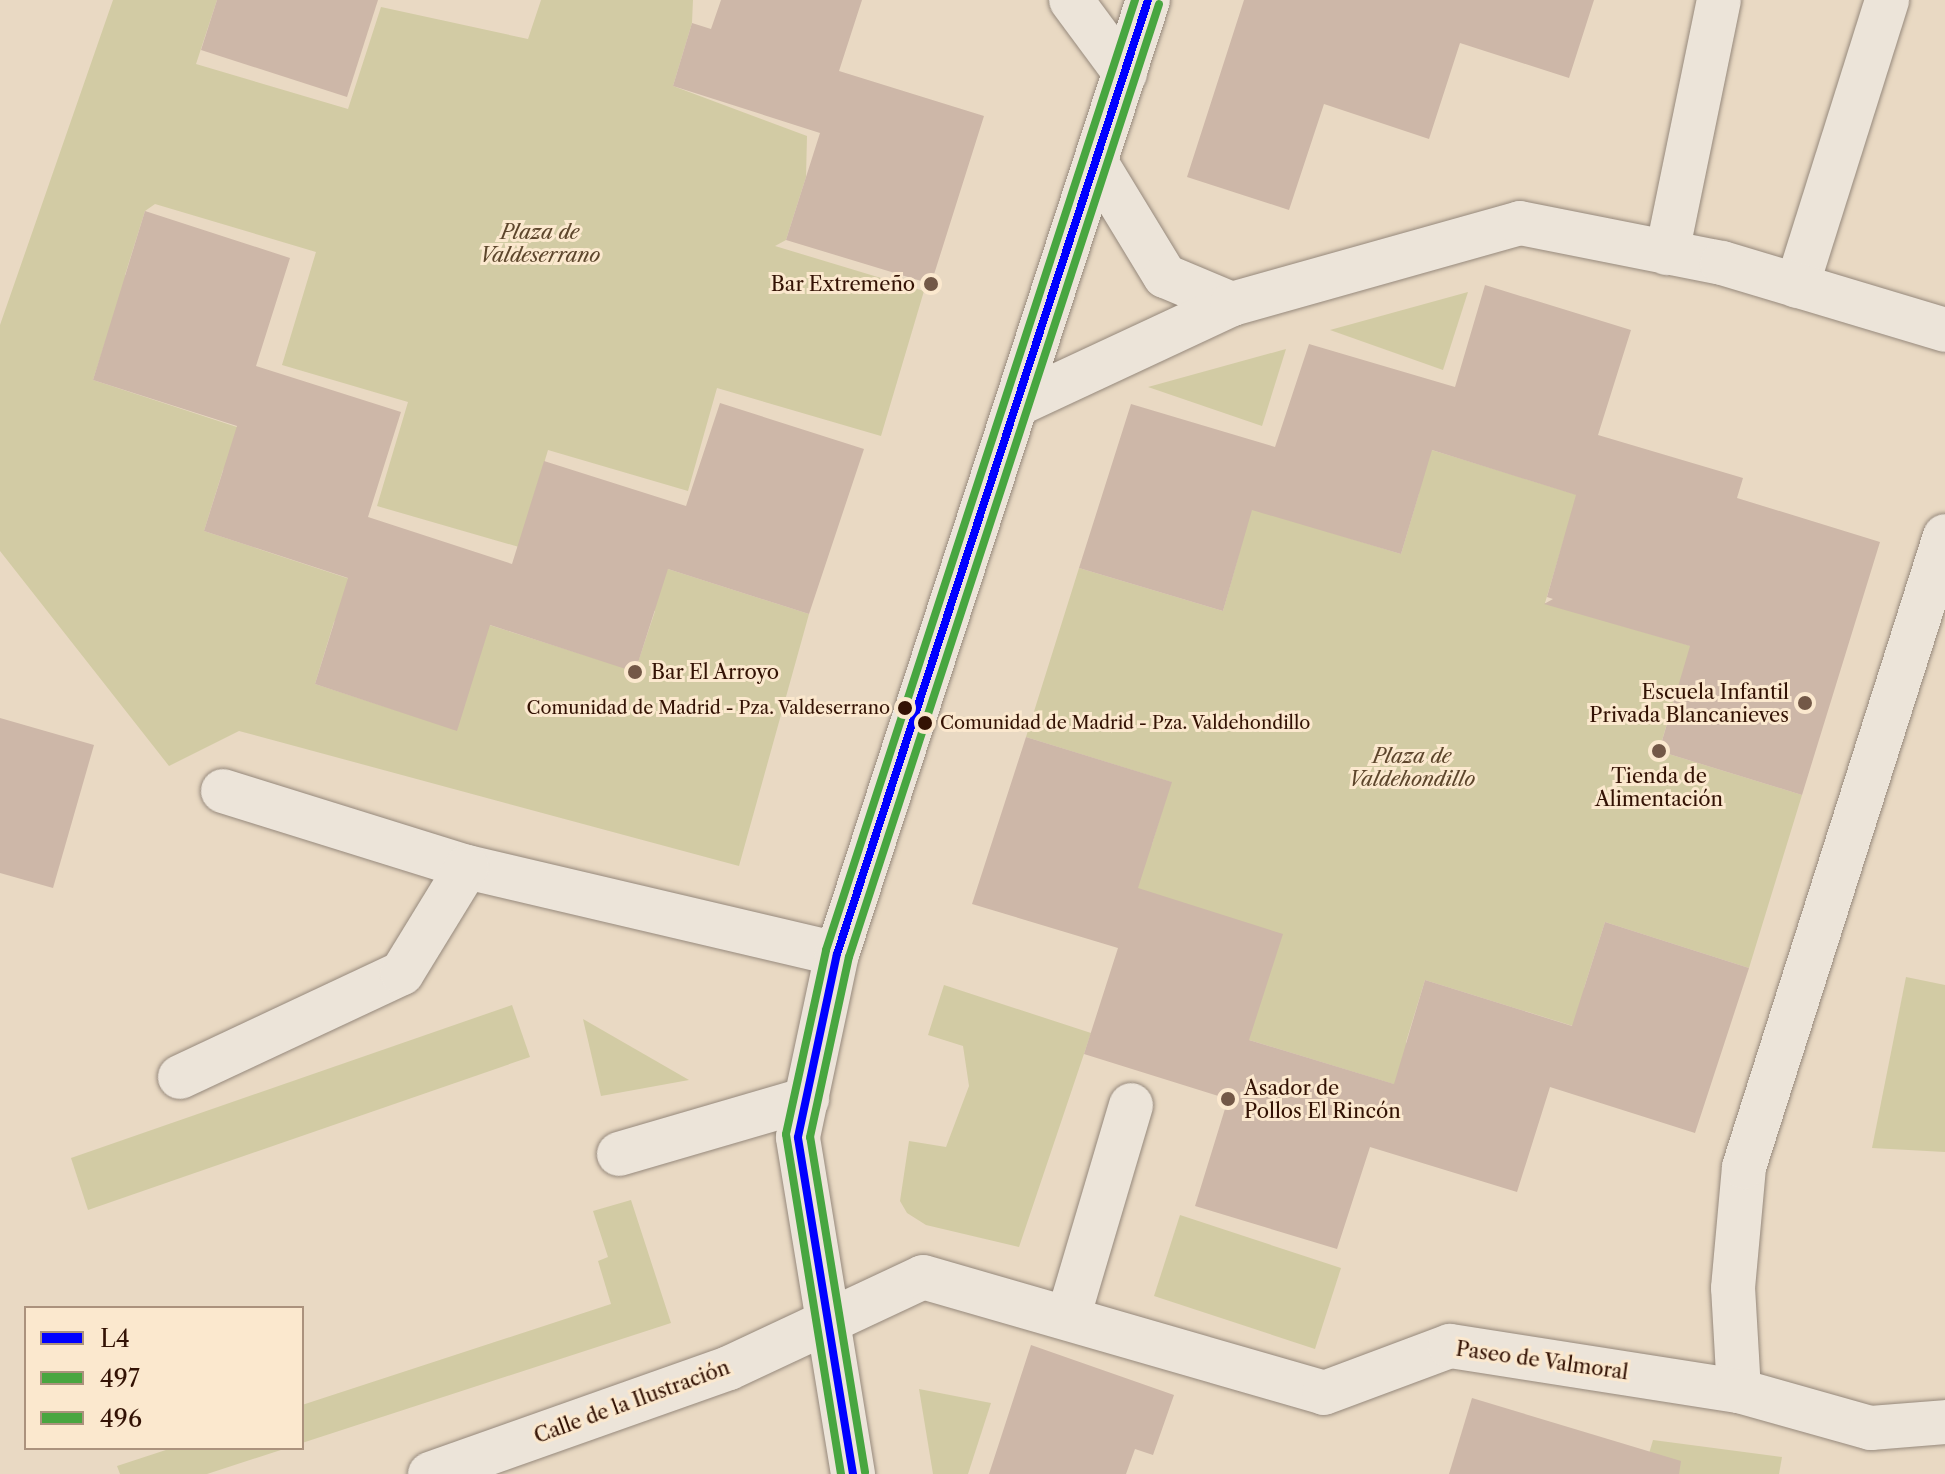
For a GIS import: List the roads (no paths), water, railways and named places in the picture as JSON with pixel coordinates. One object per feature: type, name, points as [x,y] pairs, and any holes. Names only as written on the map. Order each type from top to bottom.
[{"type":"street","points":[[1071,0],[1125,73]]},
{"type":"street","points":[[853,1474],[798,1137],[837,954],[1098,166],[1148,0]]},
{"type":"street","points":[[1667,253],[1719,0]]},
{"type":"street","points":[[1797,286],[1887,0]]},
{"type":"street","points":[[1098,166],[1165,276],[1232,304]]},
{"type":"street","points":[[1020,403],[1232,304],[1520,223],[1667,253],[1797,286],[1945,330]]},
{"type":"street","points":[[1739,1391],[1733,1288],[1744,1167],[1945,536]]},
{"type":"street","points":[[223,791],[467,867],[837,954]]},
{"type":"street","points":[[180,1077],[402,973],[467,867]]},
{"type":"street","points":[[619,1154],[807,1099]]},
{"type":"street","points":[[1068,1318],[1131,1105]]},
{"type":"street","name":"Paseo de Valmoral","points":[[830,1320],[923,1277],[1324,1393],[1450,1346],[1739,1391],[1871,1428],[1945,1422]]},
{"type":"street","name":"Calle de la Ilustración","points":[[430,1474],[729,1368],[830,1320]]},
{"type":"place","name":"Bar Extremeño","points":[[931,284]]},
{"type":"place","name":"Bar El Arroyo","points":[[635,672]]},
{"type":"place","name":"Escuela Infantil Privada Blancanieves","points":[[1805,703]]},
{"type":"place","name":"Comunidad de Madrid - Pza. Valdeserrano","points":[[905,708]]},
{"type":"place","name":"Comunidad de Madrid - Pza. Valdehondillo","points":[[925,723]]},
{"type":"place","name":"Tienda de Alimentación","points":[[1659,751]]},
{"type":"place","name":"Asador de Pollos El Rincón","points":[[1228,1099]]},
{"type":"park label","name":"Plaza de Valdeserrano","points":[[540,244]]},
{"type":"park label","name":"Plaza de Valdehondillo","points":[[1412,768]]}]
